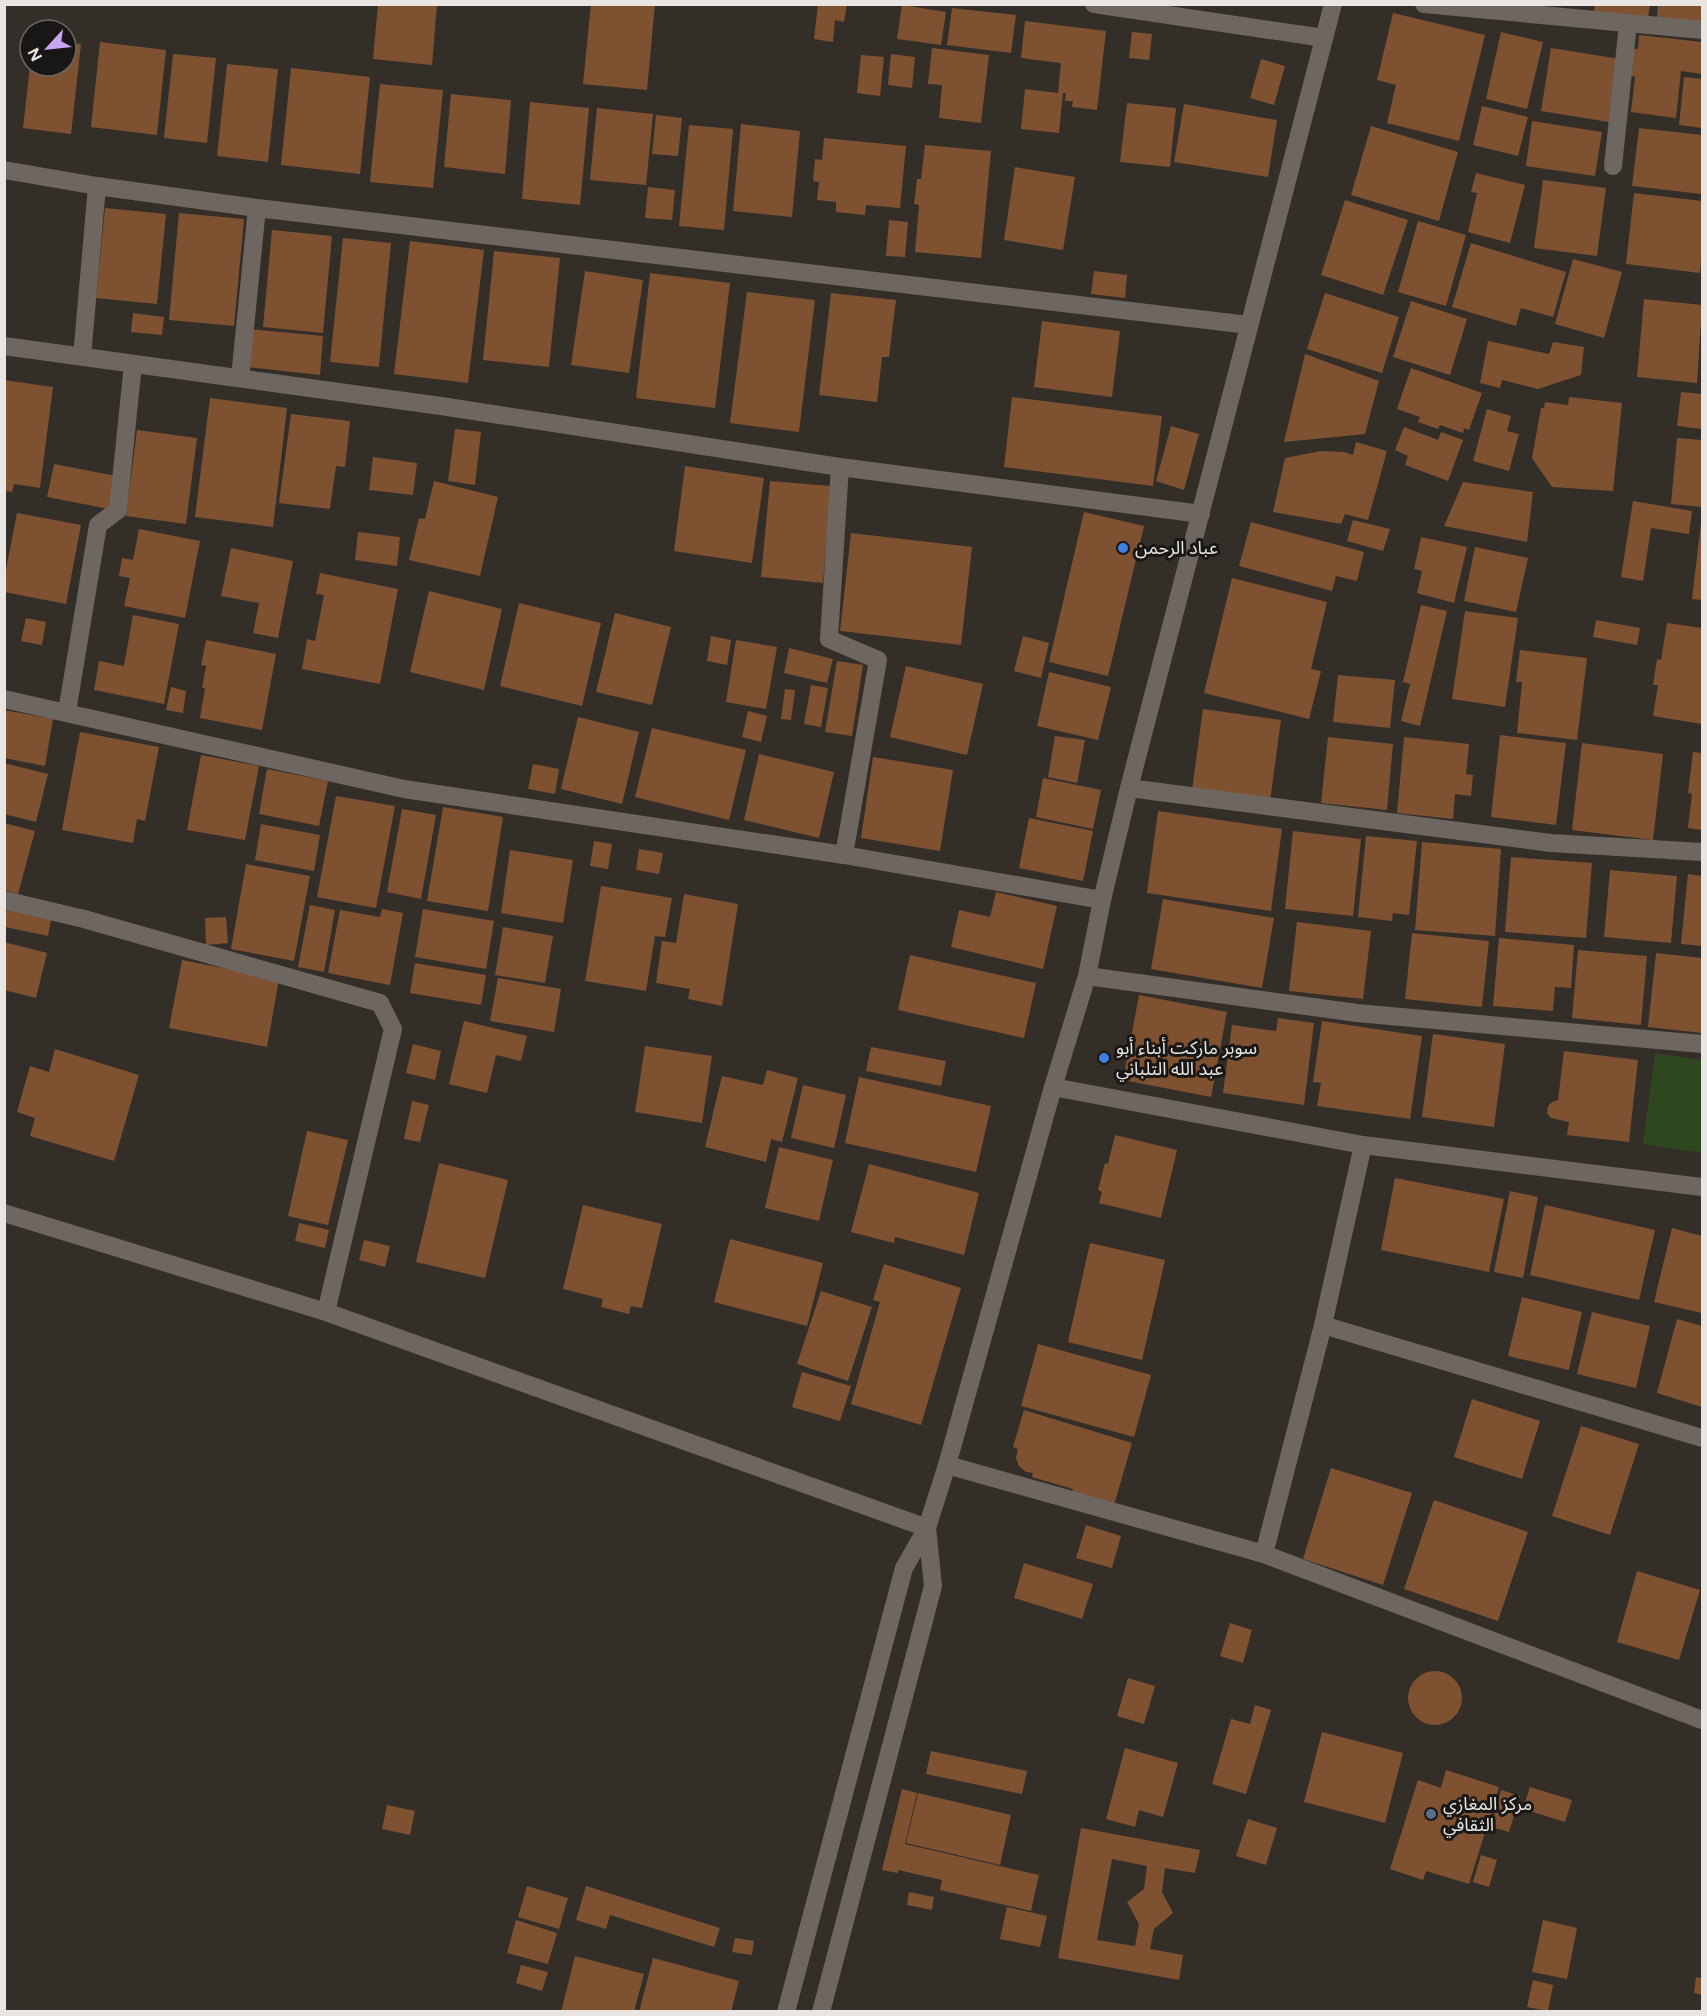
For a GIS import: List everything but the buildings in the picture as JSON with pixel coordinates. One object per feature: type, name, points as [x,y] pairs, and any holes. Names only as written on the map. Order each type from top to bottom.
[{"type":"street","points":[[1094,4],[1324,38]]},
{"type":"street","points":[[786,2012],[904,1568],[927,1528],[1087,976],[1102,900],[1129,788],[1333,4]]},
{"type":"street","points":[[1424,4],[1702,30]]},
{"type":"street","points":[[1613,166],[1628,24]]},
{"type":"street","points":[[4,170],[97,186],[257,208],[1249,325]]},
{"type":"street","points":[[82,357],[97,186]]},
{"type":"street","points":[[240,378],[257,208]]},
{"type":"street","points":[[4,346],[441,406],[840,466],[1201,514]]},
{"type":"street","points":[[67,712],[98,525],[118,510],[133,364]]},
{"type":"street","points":[[840,466],[829,639],[878,660],[844,855]]},
{"type":"street","points":[[4,699],[404,789],[844,855],[1102,900]]},
{"type":"street","points":[[1129,788],[1551,843],[1702,852]]},
{"type":"street","points":[[4,900],[84,919],[380,1003],[393,1029],[326,1312]]},
{"type":"street","points":[[1087,976],[1357,1013],[1702,1044]]},
{"type":"street","points":[[1053,1087],[1363,1145],[1702,1186]]},
{"type":"street","points":[[1264,1554],[1323,1325],[1363,1145]]},
{"type":"street","points":[[4,1213],[326,1312],[927,1528]]},
{"type":"street","points":[[1323,1325],[1702,1438]]},
{"type":"street","points":[[946,1465],[1264,1554],[1702,1720]]},
{"type":"street","points":[[822,2012],[933,1586],[927,1528]]},
{"type":"green space","points":[[1655,1053],[1702,1060],[1702,1153],[1643,1144]]},
{"type":"place","name":"عباد الرحمن","points":[[1123,548]]},
{"type":"place","name":"سوبر ماركت أبناء أبو عبد الله التلباني","points":[[1104,1058]]},
{"type":"place","name":"مركز المغازي الثقافي","points":[[1431,1814]]}]
